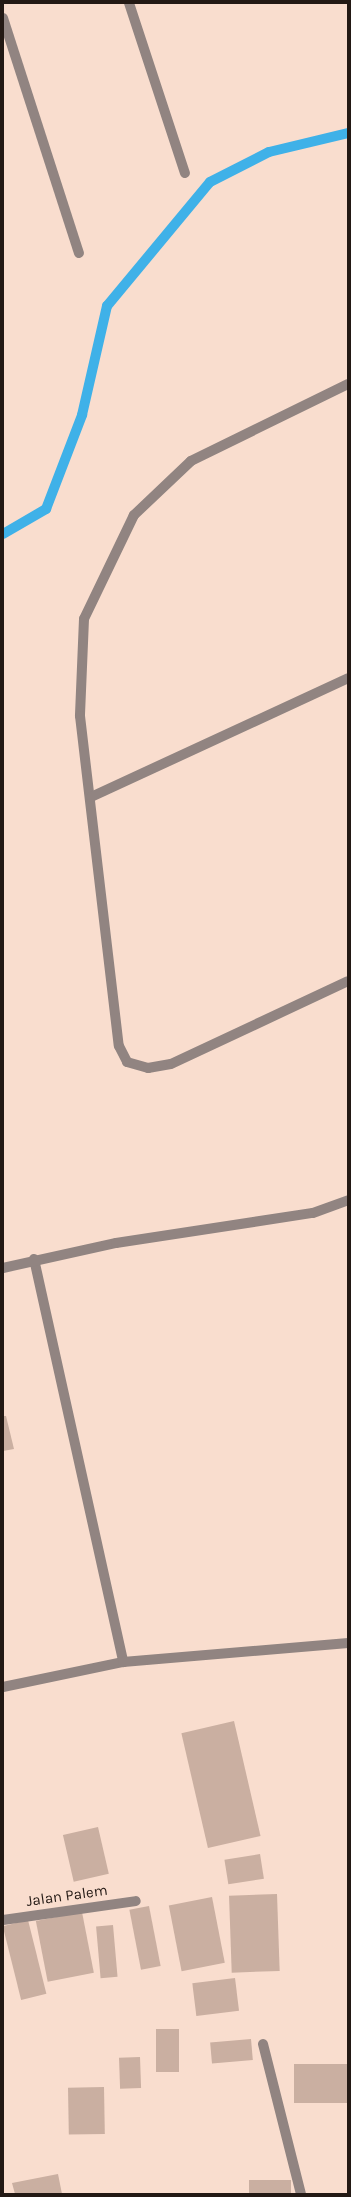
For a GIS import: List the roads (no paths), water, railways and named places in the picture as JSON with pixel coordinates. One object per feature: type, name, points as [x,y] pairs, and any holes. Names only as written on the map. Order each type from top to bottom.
[{"type":"street","points":[[129,3],[185,173]]},
{"type":"street","points":[[3,18],[79,254]]},
{"type":"street","points":[[348,384],[191,461],[134,515],[84,619],[80,716],[91,797],[119,1046],[127,1062],[148,1068],[171,1064],[348,981]]},
{"type":"street","points":[[91,797],[348,678]]},
{"type":"street","points":[[3,1268],[34,1259],[116,1243],[313,1213],[348,1200]]},
{"type":"street","points":[[34,1259],[123,1662]]},
{"type":"street","points":[[3,1687],[123,1662],[348,1643]]},
{"type":"street","name":"Jalan Palem","points":[[3,1920],[136,1901]]},
{"type":"street","points":[[263,2044],[301,2194]]},
{"type":"waterway","points":[[3,534],[46,509],[82,415],[107,306],[210,182],[269,152],[348,133]]}]
